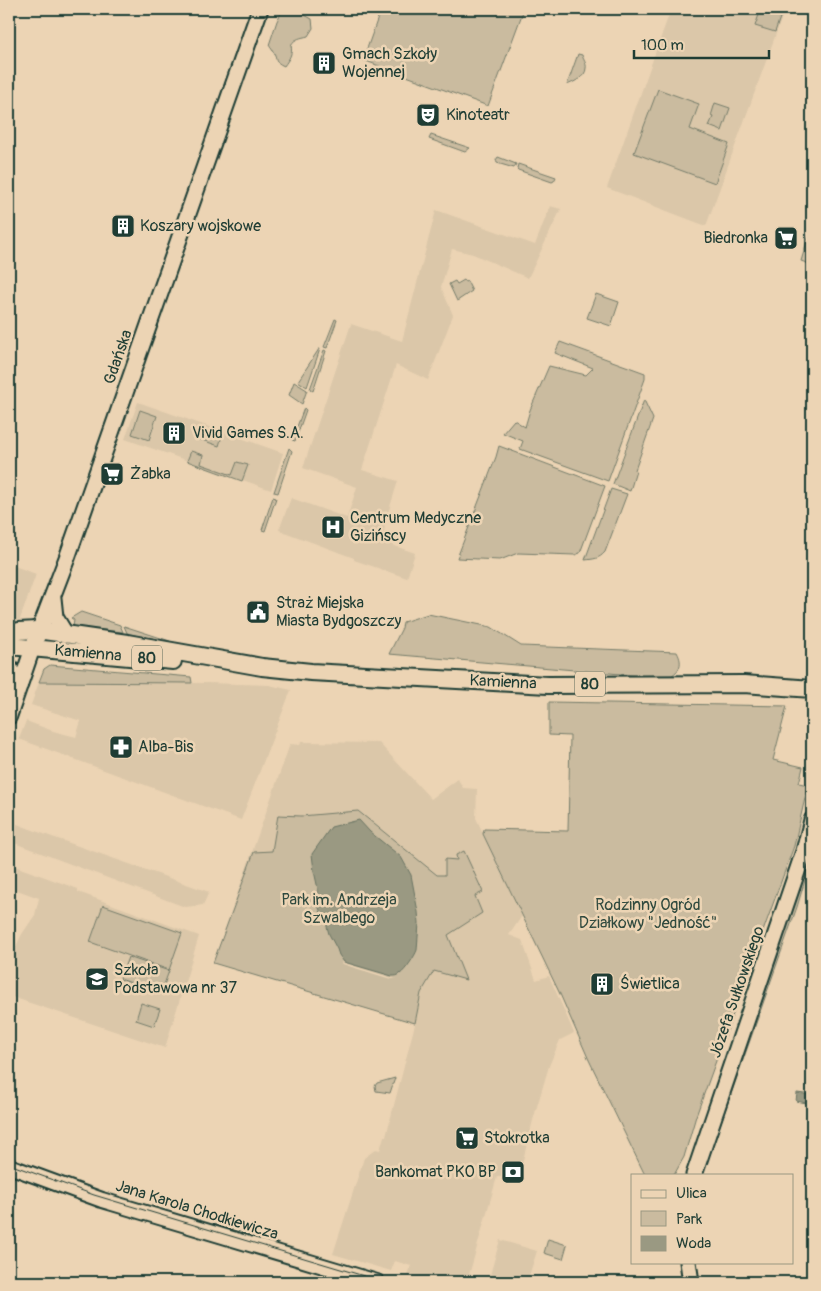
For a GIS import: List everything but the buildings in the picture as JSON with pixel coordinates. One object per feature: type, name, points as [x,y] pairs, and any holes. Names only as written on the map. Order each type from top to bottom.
[{"type":"main road","name":"Gdańska","points":[[32,647],[52,597],[260,9]]},
{"type":"main road","points":[[52,597],[55,617],[66,635]]},
{"type":"main road","name":"80","points":[[9,633],[38,630]]},
{"type":"main road","name":"Kamienna","points":[[38,630],[127,643],[262,667]]},
{"type":"main road","name":"80","points":[[9,646],[32,647]]},
{"type":"main road","name":"Kamienna","points":[[32,647],[174,661],[377,676],[548,684],[744,684],[812,689]]},
{"type":"main road","name":"Kamienna","points":[[744,684],[812,678]]},
{"type":"main road","name":"Józefa Sułkowskiego","points":[[694,1174],[804,852],[812,820]]},
{"type":"street","name":"Gdańska","points":[[9,717],[32,647]]},
{"type":"street","points":[[9,665],[20,686]]},
{"type":"street","name":"Jana Karola Chodkiewicza","points":[[9,1166],[102,1200],[377,1282]]},
{"type":"shaded area","points":[[671,9],[785,9],[706,226],[607,188]]},
{"type":"shaded area","points":[[550,206],[561,209],[528,278],[473,254],[452,249],[441,287],[453,315],[428,380],[396,365],[362,470],[398,481],[385,523],[384,533],[392,545],[415,553],[407,578],[354,560],[354,558],[279,530],[291,498],[347,518],[357,487],[303,468],[351,324],[402,341],[436,210],[535,245]]},
{"type":"shaded area","name":"Vivid Games S.A.","points":[[138,402],[283,453],[271,490],[125,439]]},
{"type":"shaded area","points":[[9,564],[36,574],[19,622],[9,624]]},
{"type":"shaded area","points":[[39,682],[207,683],[269,685],[291,690],[241,820],[19,739],[26,721],[76,737],[81,721],[31,705]]},
{"type":"shaded area","points":[[301,742],[379,743],[431,799],[458,779],[463,788],[477,789],[476,818],[522,916],[509,935],[522,940],[536,980],[549,976],[574,1033],[560,1040],[549,1066],[519,1176],[497,1177],[467,1282],[431,1282],[408,1275],[411,1266],[395,1261],[391,1271],[333,1254],[364,1158],[376,1149],[380,1150],[384,1136],[386,1136],[415,1024],[348,1000],[213,963],[290,744],[300,745]]},
{"type":"shaded area","points":[[9,821],[209,892],[203,905],[185,907],[9,841]]},
{"type":"shaded area","name":"Szkoła Podstawowa nr 37","points":[[9,864],[78,889],[78,892],[199,936],[165,1048],[9,996],[9,961],[22,934],[35,915],[39,898],[9,887]]},
{"type":"shaded area","points":[[500,1240],[537,1251],[527,1282],[488,1282]]},
{"type":"green space","points":[[283,9],[300,9],[303,14],[312,19],[313,28],[308,36],[294,41],[291,45],[290,56],[284,66],[277,61],[269,45]]},
{"type":"green space","points":[[381,9],[524,9],[488,106],[363,60]]},
{"type":"green space","points":[[761,9],[783,9],[775,32],[755,26]]},
{"type":"green space","points":[[578,54],[582,55],[586,65],[584,74],[567,85]]},
{"type":"green space","points":[[658,89],[699,104],[690,129],[729,144],[715,183],[634,153]]},
{"type":"green space","points":[[715,103],[730,108],[722,131],[709,126],[713,117],[711,116]]},
{"type":"green space","points":[[431,135],[470,148],[465,152],[429,139]]},
{"type":"green space","points":[[498,157],[516,164],[514,168],[497,163]]},
{"type":"green space","points":[[518,164],[556,177],[552,182],[518,170]]},
{"type":"green space","points":[[812,225],[812,265],[801,261]]},
{"type":"green space","points":[[464,280],[465,282],[467,281],[472,291],[457,301],[449,284],[455,281],[457,284]]},
{"type":"green space","points":[[596,294],[619,302],[611,326],[587,318]]},
{"type":"green space","points":[[335,319],[337,320],[327,348],[324,347]]},
{"type":"green space","points":[[560,342],[645,373],[645,379],[608,481],[520,449],[523,441],[503,433],[514,420],[525,427],[530,410],[549,366],[586,375],[593,368],[555,353]]},
{"type":"green space","points":[[320,349],[307,387],[298,381]]},
{"type":"green space","points":[[324,350],[326,351],[313,391],[310,389]]},
{"type":"green space","points":[[294,382],[307,390],[302,404],[289,395]]},
{"type":"green space","points":[[644,400],[653,419],[635,470],[630,491],[613,484]]},
{"type":"green space","points":[[304,408],[306,410],[295,441],[292,440]]},
{"type":"green space","points":[[140,410],[157,416],[149,440],[132,434]]},
{"type":"green space","points":[[200,428],[222,436],[219,446],[196,438]]},
{"type":"green space","points":[[499,446],[605,486],[580,553],[575,555],[518,553],[500,560],[457,558]]},
{"type":"green space","points":[[289,448],[292,451],[278,493],[274,492]]},
{"type":"green space","points":[[191,451],[203,455],[201,464],[232,475],[237,462],[248,465],[242,481],[187,461]]},
{"type":"green space","points":[[611,489],[627,494],[605,552],[594,559],[585,560]]},
{"type":"green space","points":[[273,497],[276,498],[265,531],[262,530]]},
{"type":"green space","points":[[81,612],[120,625],[123,632],[73,627],[74,620],[71,618]]},
{"type":"green space","points":[[428,614],[491,627],[521,646],[677,652],[680,664],[677,671],[667,678],[389,654],[403,622]]},
{"type":"green space","points":[[124,626],[170,641],[169,644],[127,633]]},
{"type":"green space","points":[[50,665],[191,677],[192,683],[39,682],[44,669]]},
{"type":"green space","name":"Rodzinny Ogród Działkowy \"Jedność\"","points":[[549,702],[787,706],[773,760],[803,767],[799,783],[808,785],[794,846],[696,1116],[684,1157],[675,1174],[645,1174],[483,834],[484,829],[568,831],[570,736],[549,735]]},
{"type":"green space","name":"Park im. Andrzeja Szwalbego","points":[[358,811],[437,875],[445,875],[445,859],[457,860],[456,855],[464,851],[483,892],[475,896],[482,913],[448,935],[466,980],[434,971],[421,993],[415,1023],[213,963],[254,852],[272,851],[278,815],[301,816]]},
{"type":"green space","points":[[812,843],[812,857],[797,907],[704,1168]]},
{"type":"green space","points":[[103,905],[182,933],[169,970],[90,942]]},
{"type":"green space","points":[[128,957],[169,971],[161,993],[120,979]]},
{"type":"green space","points":[[141,1003],[160,1009],[154,1026],[136,1020]]},
{"type":"green space","points":[[395,1078],[390,1093],[376,1091],[375,1086],[377,1083]]},
{"type":"green space","points":[[548,1239],[567,1245],[563,1259],[544,1253]]},
{"type":"water","points":[[359,820],[370,832],[401,857],[411,875],[419,923],[417,950],[407,967],[396,976],[344,962],[329,934],[325,919],[318,905],[318,889],[312,854],[331,827]]},
{"type":"water","points":[[797,1093],[812,1095],[812,1104],[796,1101]]},
{"type":"pier","points":[[341,962],[396,979],[352,967]]},
{"type":"tram line","points":[[9,1164],[94,1195],[384,1282]]},
{"type":"place","name":"Gmach Szkoły Wojennej","points":[[324,63]]},
{"type":"place","name":"Kinoteatr","points":[[428,115]]},
{"type":"place","name":"Koszary wojskowe","points":[[123,226]]},
{"type":"place","name":"Biedronka","points":[[786,238]]},
{"type":"place","name":"Vivid Games S.A.","points":[[174,433]]},
{"type":"place","name":"Żabka","points":[[112,474]]},
{"type":"place","name":"Centrum Medyczne Gizińscy","points":[[333,527]]},
{"type":"place","name":"Straż Miejska Miasta Bydgoszczy","points":[[258,612]]},
{"type":"place","name":"Alba-Bis","points":[[121,747]]},
{"type":"place","name":"Szkoła Podstawowa nr 37","points":[[97,979]]},
{"type":"place","name":"Świetlica","points":[[602,984]]},
{"type":"place","name":"Stokrotka","points":[[467,1138]]},
{"type":"place","name":"Bankomat PKO BP","points":[[513,1172]]}]
